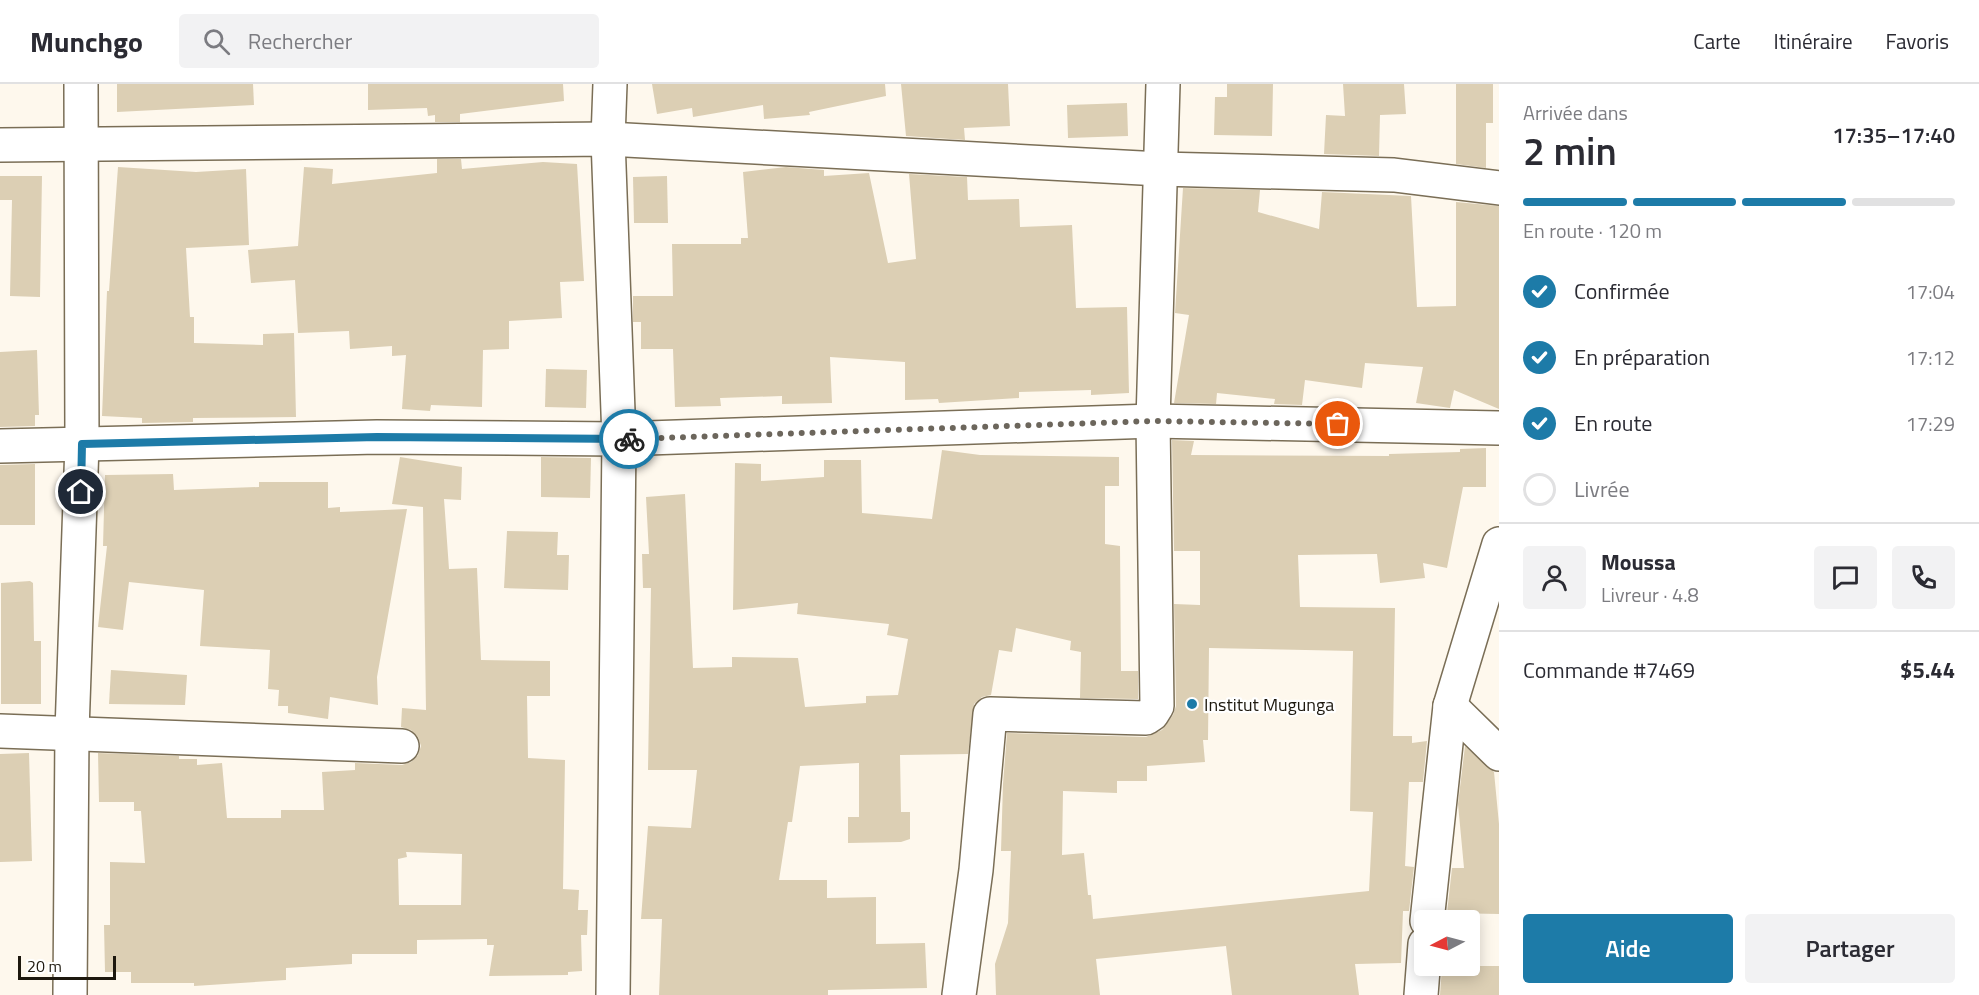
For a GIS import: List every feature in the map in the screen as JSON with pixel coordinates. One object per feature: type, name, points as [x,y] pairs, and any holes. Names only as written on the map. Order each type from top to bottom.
[{"type":"street","points":[[70,995],[72,731],[82,444],[81,84]]},
{"type":"street","points":[[610,84],[608,139],[619,440],[613,995]]},
{"type":"street","points":[[959,995],[976,870],[990,714],[1146,718],[1152,714],[1156,706],[1153,421],[1163,84]]},
{"type":"street","points":[[0,145],[608,139],[1160,169],[1394,175],[1499,188]]},
{"type":"street","points":[[0,446],[377,437],[619,440],[1153,421],[1499,428]]},
{"type":"street","points":[[1428,910],[1450,706],[1499,544]]},
{"type":"street","points":[[1450,706],[1499,754]]},
{"type":"street","points":[[0,731],[72,731],[402,746]]},
{"type":"street","points":[[1421,995],[1422,976]]},
{"type":"building","points":[[117,84],[253,84],[254,105],[117,112]]},
{"type":"building","points":[[368,84],[563,84],[564,101],[460,114],[460,122],[435,122],[435,115],[428,116],[427,108],[368,110]]},
{"type":"building","points":[[652,84],[885,84],[886,96],[809,112],[810,115],[764,119],[763,105],[693,117],[692,108],[657,114]]},
{"type":"building","points":[[901,84],[1008,84],[1010,126],[964,128],[965,140],[906,136]]},
{"type":"building","points":[[1227,84],[1273,84],[1272,136],[1214,135],[1215,97],[1227,97]]},
{"type":"building","points":[[1343,84],[1404,84],[1406,114],[1380,115],[1379,156],[1324,154],[1326,115],[1345,116]]},
{"type":"building","points":[[1456,84],[1493,84],[1493,123],[1486,123],[1486,168],[1456,164]]},
{"type":"building","points":[[1127,103],[1128,136],[1068,138],[1067,105]]},
{"type":"building","points":[[437,159],[461,159],[462,169],[543,162],[577,164],[584,281],[560,282],[562,318],[509,321],[509,349],[483,350],[482,407],[431,405],[430,411],[402,409],[406,355],[392,356],[392,346],[350,349],[349,331],[298,333],[295,280],[251,283],[248,250],[298,246],[304,167],[333,169],[332,184],[437,173]]},
{"type":"building","points":[[118,167],[196,172],[246,169],[249,245],[186,248],[190,317],[194,317],[194,343],[263,345],[263,334],[294,333],[296,417],[193,418],[193,422],[142,423],[142,418],[102,416],[107,291],[109,291]]},
{"type":"building","points":[[786,167],[824,170],[824,176],[869,173],[888,263],[916,259],[909,174],[967,177],[968,200],[1019,199],[1020,227],[1072,225],[1076,308],[1127,307],[1129,393],[1091,395],[1091,390],[1019,392],[1019,398],[939,403],[938,399],[905,400],[905,362],[830,357],[832,403],[782,404],[782,396],[720,398],[721,406],[675,407],[673,349],[641,349],[641,322],[633,322],[633,296],[673,296],[672,244],[741,244],[741,238],[748,238],[743,172]]},
{"type":"building","points":[[0,176],[42,176],[40,297],[10,296],[12,200],[0,200]]},
{"type":"building","points":[[667,176],[668,223],[634,223],[633,177]]},
{"type":"building","points":[[1183,188],[1260,190],[1258,212],[1319,229],[1322,192],[1411,196],[1417,307],[1456,306],[1456,202],[1499,206],[1499,409],[1454,390],[1450,408],[1416,403],[1423,367],[1365,363],[1362,388],[1305,380],[1302,405],[1274,404],[1275,399],[1217,393],[1216,404],[1174,403],[1189,315],[1175,313]]},
{"type":"building","points":[[37,350],[39,415],[35,415],[35,426],[0,427],[0,352]]},
{"type":"building","points":[[546,369],[587,370],[586,408],[545,407]]},
{"type":"building","points":[[1172,440],[1194,441],[1191,455],[1389,456],[1389,454],[1460,452],[1460,449],[1486,448],[1486,487],[1463,487],[1447,568],[1423,563],[1425,578],[1380,583],[1377,554],[1298,555],[1300,607],[1395,608],[1393,736],[1412,736],[1412,743],[1427,741],[1423,782],[1409,782],[1405,866],[1414,867],[1409,911],[1403,911],[1401,963],[1355,964],[1359,995],[1232,995],[1226,946],[1096,959],[1100,995],[996,995],[995,964],[1008,923],[1011,851],[1001,851],[1007,733],[1146,737],[1162,730],[1173,715],[1176,706],[1174,604],[1200,605],[1200,551],[1174,551]],"holes":[[[1209,648],[1353,651],[1350,811],[1373,812],[1369,891],[1093,919],[1084,853],[1062,855],[1063,791],[1117,793],[1117,781],[1147,781],[1147,766],[1205,762],[1203,740],[1208,740]]]},
{"type":"building","points":[[942,450],[980,455],[1119,457],[1119,486],[1105,486],[1105,544],[1120,546],[1121,671],[1138,671],[1138,699],[1080,698],[1081,652],[1070,650],[1071,641],[1016,628],[1012,652],[999,650],[991,695],[982,697],[974,704],[968,754],[900,755],[901,812],[910,812],[910,839],[901,842],[848,843],[848,817],[859,817],[859,763],[800,766],[792,822],[788,822],[779,880],[827,880],[827,898],[876,897],[876,944],[925,943],[927,988],[828,990],[828,995],[659,995],[662,919],[641,919],[648,826],[691,828],[697,770],[648,770],[651,588],[643,588],[642,554],[649,554],[646,497],[685,494],[693,668],[732,667],[732,657],[798,658],[805,707],[866,703],[866,696],[898,695],[908,639],[887,635],[889,624],[797,614],[798,603],[733,610],[735,463],[761,464],[761,481],[824,477],[824,460],[861,460],[862,513],[932,519]]},
{"type":"building","points":[[400,457],[462,467],[461,500],[444,499],[449,569],[477,568],[481,660],[550,661],[550,696],[527,696],[528,758],[565,760],[563,889],[579,890],[578,910],[588,910],[587,935],[581,935],[582,971],[568,972],[568,975],[489,976],[494,945],[487,945],[487,939],[417,940],[417,954],[352,954],[352,964],[286,968],[286,980],[194,986],[194,983],[131,983],[131,972],[105,972],[104,925],[110,925],[110,862],[145,863],[141,811],[134,811],[134,802],[99,802],[98,753],[179,756],[179,759],[197,759],[197,765],[222,763],[227,818],[281,818],[281,810],[324,810],[322,772],[355,770],[355,763],[402,765],[411,762],[418,755],[421,746],[418,737],[411,730],[401,727],[402,708],[426,710],[423,507],[392,504]],"holes":[[[406,852],[462,854],[461,905],[399,905],[398,859],[407,857]]]},
{"type":"building","points":[[541,457],[591,458],[590,498],[541,497]]},
{"type":"building","points":[[35,464],[35,525],[0,525],[0,465]]},
{"type":"building","points":[[173,474],[174,490],[259,487],[259,482],[328,482],[328,508],[340,507],[340,512],[407,509],[377,677],[378,705],[330,697],[328,719],[288,713],[288,706],[278,706],[279,690],[268,689],[270,650],[200,646],[204,590],[129,582],[123,630],[98,627],[107,546],[103,546],[105,475]]},
{"type":"building","points":[[507,531],[558,532],[557,555],[569,555],[568,590],[504,588]]},
{"type":"building","points":[[30,581],[33,583],[34,641],[41,641],[41,704],[1,704],[1,583]]},
{"type":"building","points":[[111,670],[187,675],[185,705],[109,704]]},
{"type":"building","points":[[1465,746],[1494,772],[1499,824],[1499,914],[1480,914],[1480,910],[1447,910],[1452,868],[1464,868],[1458,804]]},
{"type":"building","points":[[29,753],[32,861],[0,862],[0,754]]},
{"type":"building","points":[[1480,966],[1499,966],[1499,995],[1440,995],[1441,976],[1480,976]]},
{"type":"way so far","points":[[629,439],[1153,421],[1338,424]]},
{"type":"place","name":"Institut Mugunga","points":[[1192,704]]},
{"type":"route","points":[[81,492],[82,444],[377,437],[629,439]]}]
